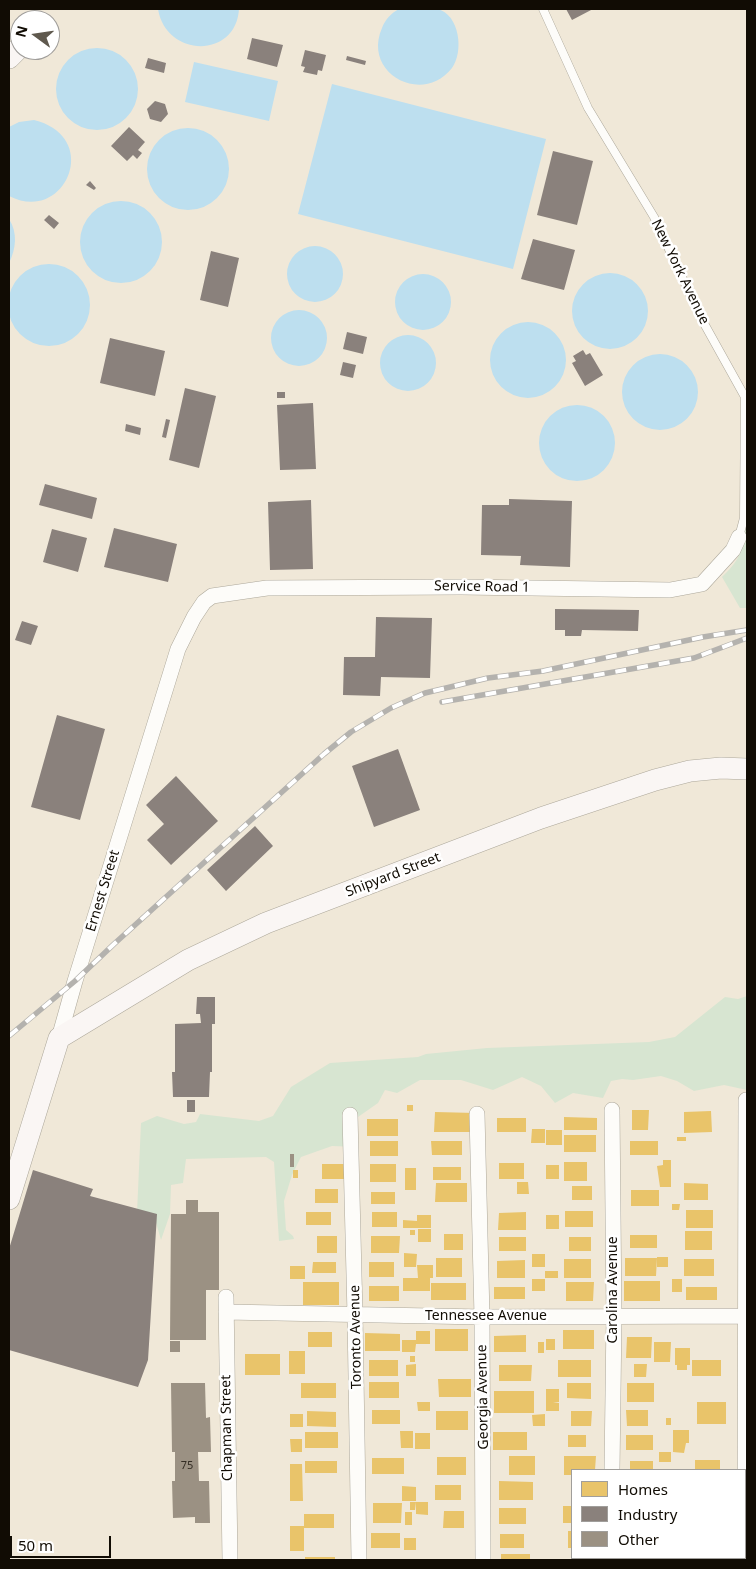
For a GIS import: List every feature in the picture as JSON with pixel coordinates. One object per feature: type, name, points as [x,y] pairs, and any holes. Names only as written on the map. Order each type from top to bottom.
[{"type":"street","name":"Service Road 1","points":[[217,595],[267,588],[314,587],[670,590],[702,584],[736,544]]},
{"type":"street","name":"Ernest Street","points":[[9,1199],[178,648],[204,602],[217,595]]},
{"type":"street","name":"Shipyard Street","points":[[59,1038],[188,960],[266,923],[541,818],[655,780],[690,771],[721,768],[747,769]]},
{"type":"street","points":[[745,1469],[746,1100]]},
{"type":"street","name":"Carolina Avenue","points":[[612,1110],[614,1317],[612,1469]]},
{"type":"street","name":"Georgia Avenue","points":[[477,1114],[482,1317],[483,1560]]},
{"type":"street","name":"Toronto Avenue","points":[[350,1115],[356,1315],[359,1560]]},
{"type":"street","name":"Chapman Street","points":[[226,1296],[230,1560]]},
{"type":"street","name":"Tennessee Avenue","points":[[226,1312],[482,1317],[746,1316]]},
{"type":"lane","name":"New York Avenue","points":[[543,9],[588,108],[654,217],[701,318],[745,397],[746,460],[744,518],[736,544]]},
{"type":"green space","points":[[747,512],[747,608],[740,608],[722,577],[731,568],[740,553]]},
{"type":"green space","points":[[747,996],[747,1090],[724,1085],[694,1091],[677,1081],[661,1076],[611,1081],[603,1098],[573,1093],[555,1103],[541,1086],[522,1077],[493,1090],[461,1080],[420,1080],[397,1093],[385,1090],[378,1103],[358,1117],[356,1147],[332,1146],[301,1157],[292,1175],[284,1201],[286,1230],[294,1239],[279,1241],[274,1162],[266,1157],[186,1159],[183,1183],[171,1185],[170,1214],[161,1240],[155,1219],[137,1213],[141,1123],[157,1116],[184,1124],[196,1122],[200,1114],[259,1121],[273,1116],[291,1087],[330,1063],[418,1057],[426,1054],[487,1048],[649,1042],[675,1037],[725,997],[738,999]]},
{"type":"water","points":[[433,8],[445,12],[451,18],[458,34],[458,53],[452,68],[440,79],[426,84],[411,84],[398,79],[387,70],[380,59],[378,44],[382,28],[389,17],[399,9]]},
{"type":"water","points":[[158,9],[239,9],[235,25],[226,37],[214,44],[200,46],[186,44],[174,37],[164,25]]},
{"type":"water","points":[[97,48],[113,52],[126,60],[134,73],[138,89],[134,105],[126,118],[113,126],[97,130],[81,126],[68,118],[60,105],[56,89],[60,73],[68,60],[81,52]]},
{"type":"water","points":[[194,62],[278,81],[269,121],[185,102]]},
{"type":"water","points":[[332,84],[546,139],[513,269],[298,214]]},
{"type":"water","points":[[34,120],[55,129],[67,143],[71,159],[68,175],[60,189],[46,199],[29,202],[9,196],[9,127],[19,122]]},
{"type":"water","points":[[188,128],[204,132],[217,140],[225,153],[229,169],[225,185],[217,198],[204,206],[188,210],[172,206],[159,198],[151,185],[147,169],[151,153],[159,140],[172,132]]},
{"type":"water","points":[[121,201],[137,205],[150,213],[158,226],[162,242],[158,258],[150,271],[137,279],[121,283],[105,279],[92,271],[84,258],[80,242],[84,226],[92,213],[105,205]]},
{"type":"water","points":[[9,219],[14,230],[15,241],[9,263]]},
{"type":"water","points":[[315,246],[335,254],[343,274],[335,294],[315,302],[295,294],[287,274],[295,254]]},
{"type":"water","points":[[49,264],[65,268],[78,276],[86,289],[90,305],[86,321],[78,334],[65,342],[49,346],[33,342],[20,334],[12,321],[8,305],[12,289],[20,276],[33,268]]},
{"type":"water","points":[[603,273],[617,273],[631,279],[642,290],[648,304],[645,326],[637,338],[617,349],[603,349],[589,343],[578,332],[572,318],[572,304],[578,290],[589,279]]},
{"type":"water","points":[[423,274],[438,279],[446,287],[451,302],[446,317],[438,325],[423,330],[408,325],[400,317],[395,302],[400,287],[408,279]]},
{"type":"water","points":[[299,310],[319,318],[327,338],[319,358],[299,366],[279,358],[271,338],[279,318]]},
{"type":"water","points":[[521,322],[535,322],[549,328],[560,339],[566,353],[563,375],[555,387],[535,398],[521,398],[507,392],[496,381],[490,367],[490,353],[496,339],[507,328]]},
{"type":"water","points":[[408,335],[423,340],[431,348],[436,363],[431,378],[423,386],[408,391],[393,386],[385,378],[380,363],[385,348],[393,340]]},
{"type":"water","points":[[653,354],[667,354],[681,360],[692,371],[698,385],[695,407],[687,419],[667,430],[653,430],[639,424],[628,413],[622,399],[622,385],[628,371],[639,360]]},
{"type":"water","points":[[570,405],[584,405],[598,411],[609,422],[615,436],[612,458],[604,470],[584,481],[570,481],[556,475],[545,464],[539,450],[539,436],[545,422],[556,411]]},
{"type":"building: Homes","points":[[407,1105],[413,1105],[413,1111],[407,1111]]},
{"type":"building: Homes","points":[[632,1110],[649,1110],[648,1130],[632,1130]]},
{"type":"building: Homes","points":[[711,1111],[712,1132],[684,1133],[684,1112]]},
{"type":"building: Homes","points":[[435,1112],[476,1113],[476,1132],[434,1132]]},
{"type":"building: Homes","points":[[564,1117],[597,1118],[597,1130],[564,1130]]},
{"type":"building: Homes","points":[[497,1118],[526,1118],[526,1132],[497,1132]]},
{"type":"building: Homes","points":[[367,1119],[398,1119],[398,1136],[367,1136]]},
{"type":"building: Homes","points":[[532,1129],[545,1129],[545,1143],[531,1143]]},
{"type":"building: Homes","points":[[546,1130],[562,1130],[562,1145],[546,1145]]},
{"type":"building: Homes","points":[[564,1135],[596,1135],[596,1152],[564,1152]]},
{"type":"building: Homes","points":[[677,1137],[686,1137],[686,1141],[677,1141]]},
{"type":"building: Homes","points":[[370,1141],[398,1141],[398,1156],[370,1156]]},
{"type":"building: Homes","points":[[431,1141],[462,1141],[462,1155],[432,1155]]},
{"type":"building: Homes","points":[[630,1141],[658,1141],[658,1155],[630,1155]]},
{"type":"building: Homes","points":[[663,1160],[671,1160],[671,1187],[660,1187],[657,1166],[663,1165]]},
{"type":"building: Homes","points":[[564,1162],[587,1162],[587,1181],[564,1181]]},
{"type":"building: Homes","points":[[499,1163],[524,1163],[524,1179],[499,1179]]},
{"type":"building: Homes","points":[[322,1164],[344,1164],[345,1179],[322,1179]]},
{"type":"building: Homes","points":[[370,1164],[396,1164],[396,1182],[370,1182]]},
{"type":"building: Homes","points":[[546,1165],[559,1165],[559,1179],[546,1179]]},
{"type":"building: Homes","points":[[433,1167],[461,1167],[461,1180],[433,1180]]},
{"type":"building: Homes","points":[[405,1168],[416,1168],[416,1190],[405,1190]]},
{"type":"building: Homes","points":[[293,1170],[298,1170],[298,1178],[293,1178]]},
{"type":"building: Homes","points":[[517,1182],[528,1182],[529,1194],[517,1194]]},
{"type":"building: Homes","points":[[436,1183],[467,1183],[467,1202],[435,1202]]},
{"type":"building: Homes","points":[[684,1183],[708,1184],[708,1200],[684,1200]]},
{"type":"building: Homes","points":[[572,1186],[592,1186],[592,1200],[572,1200]]},
{"type":"building: Homes","points":[[315,1189],[338,1189],[338,1203],[315,1203]]},
{"type":"building: Homes","points":[[631,1190],[659,1190],[659,1206],[631,1206]]},
{"type":"building: Homes","points":[[371,1192],[395,1192],[395,1204],[371,1204]]},
{"type":"building: Homes","points":[[672,1204],[680,1204],[679,1210],[672,1210]]},
{"type":"building: Homes","points":[[686,1210],[713,1210],[713,1228],[686,1228]]},
{"type":"building: Homes","points":[[565,1211],[593,1211],[593,1227],[565,1227]]},
{"type":"building: Homes","points":[[306,1212],[331,1212],[331,1225],[306,1225]]},
{"type":"building: Homes","points":[[372,1212],[397,1212],[397,1227],[372,1227]]},
{"type":"building: Homes","points":[[526,1212],[526,1230],[498,1230],[499,1213]]},
{"type":"building: Homes","points":[[417,1215],[431,1215],[431,1228],[403,1228],[403,1220],[417,1221]]},
{"type":"building: Homes","points":[[546,1215],[559,1215],[559,1229],[546,1229]]},
{"type":"building: Homes","points":[[418,1229],[431,1229],[431,1242],[418,1242]]},
{"type":"building: Homes","points":[[410,1230],[415,1230],[415,1235],[410,1235]]},
{"type":"building: Homes","points":[[685,1231],[712,1231],[712,1250],[685,1250]]},
{"type":"building: Homes","points":[[444,1234],[463,1234],[463,1250],[444,1250]]},
{"type":"building: Homes","points":[[630,1235],[657,1235],[657,1248],[630,1248]]},
{"type":"building: Homes","points":[[317,1236],[337,1236],[337,1253],[317,1253]]},
{"type":"building: Homes","points":[[371,1236],[400,1236],[399,1253],[371,1253]]},
{"type":"building: Homes","points":[[499,1237],[526,1237],[526,1251],[499,1251]]},
{"type":"building: Homes","points":[[569,1237],[591,1237],[591,1251],[569,1251]]},
{"type":"building: Homes","points":[[404,1253],[417,1254],[416,1267],[404,1267]]},
{"type":"building: Homes","points":[[532,1254],[545,1254],[545,1267],[532,1267]]},
{"type":"building: Homes","points":[[657,1257],[668,1257],[668,1267],[657,1267]]},
{"type":"building: Homes","points":[[436,1258],[462,1258],[462,1277],[436,1277]]},
{"type":"building: Homes","points":[[625,1258],[657,1258],[656,1276],[625,1276]]},
{"type":"building: Homes","points":[[564,1259],[591,1259],[591,1278],[564,1278]]},
{"type":"building: Homes","points":[[684,1259],[714,1259],[714,1276],[684,1276]]},
{"type":"building: Homes","points":[[525,1260],[525,1278],[497,1278],[497,1261]]},
{"type":"building: Homes","points":[[313,1262],[336,1262],[336,1273],[312,1273]]},
{"type":"building: Homes","points":[[369,1262],[394,1262],[394,1277],[369,1277]]},
{"type":"building: Homes","points":[[417,1265],[433,1265],[430,1291],[403,1291],[403,1278],[418,1278]]},
{"type":"building: Homes","points":[[290,1266],[305,1266],[305,1279],[290,1279]]},
{"type":"building: Homes","points":[[545,1271],[558,1271],[558,1278],[545,1278]]},
{"type":"building: Homes","points":[[532,1279],[545,1279],[545,1291],[532,1291]]},
{"type":"building: Homes","points":[[672,1279],[682,1279],[682,1292],[672,1292]]},
{"type":"building: Homes","points":[[624,1281],[660,1281],[660,1301],[624,1301]]},
{"type":"building: Homes","points":[[303,1282],[339,1282],[339,1305],[303,1305]]},
{"type":"building: Homes","points":[[566,1282],[594,1282],[593,1301],[566,1301]]},
{"type":"building: Homes","points":[[431,1283],[466,1283],[466,1300],[431,1300]]},
{"type":"building: Homes","points":[[369,1286],[399,1286],[399,1301],[369,1301]]},
{"type":"building: Homes","points":[[494,1287],[525,1287],[525,1299],[494,1299]]},
{"type":"building: Homes","points":[[686,1287],[717,1287],[717,1300],[686,1300]]},
{"type":"building: Homes","points":[[435,1329],[468,1329],[468,1351],[435,1351]]},
{"type":"building: Homes","points":[[563,1330],[594,1330],[594,1349],[563,1349]]},
{"type":"building: Homes","points":[[416,1331],[430,1331],[430,1344],[416,1344],[415,1352],[402,1352],[402,1340],[416,1340]]},
{"type":"building: Homes","points":[[308,1332],[332,1332],[332,1347],[308,1347]]},
{"type":"building: Homes","points":[[365,1333],[400,1334],[400,1351],[365,1351]]},
{"type":"building: Homes","points":[[526,1335],[526,1352],[494,1352],[494,1336]]},
{"type":"building: Homes","points":[[627,1337],[652,1337],[651,1358],[626,1358]]},
{"type":"building: Homes","points":[[546,1339],[555,1339],[555,1350],[546,1350]]},
{"type":"building: Homes","points":[[538,1342],[544,1342],[544,1353],[538,1353]]},
{"type":"building: Homes","points":[[654,1342],[671,1342],[670,1362],[654,1362]]},
{"type":"building: Homes","points":[[675,1348],[690,1348],[690,1365],[687,1365],[687,1370],[677,1370],[677,1365],[675,1365]]},
{"type":"building: Homes","points":[[289,1351],[305,1351],[305,1374],[289,1374]]},
{"type":"building: Homes","points":[[245,1354],[280,1354],[280,1375],[245,1375]]},
{"type":"building: Homes","points":[[410,1356],[415,1356],[415,1362],[410,1362]]},
{"type":"building: Homes","points":[[369,1360],[398,1360],[398,1376],[369,1376]]},
{"type":"building: Homes","points":[[558,1360],[591,1360],[591,1377],[558,1377]]},
{"type":"building: Homes","points":[[692,1360],[721,1360],[721,1376],[692,1376]]},
{"type":"building: Homes","points":[[416,1364],[416,1376],[406,1376],[406,1365]]},
{"type":"building: Homes","points":[[634,1364],[647,1364],[646,1377],[634,1377]]},
{"type":"building: Homes","points":[[499,1365],[532,1365],[531,1381],[499,1381]]},
{"type":"building: Homes","points":[[438,1379],[471,1379],[471,1397],[439,1397]]},
{"type":"building: Homes","points":[[369,1382],[399,1382],[399,1398],[369,1398]]},
{"type":"building: Homes","points":[[301,1383],[336,1383],[336,1398],[301,1398]]},
{"type":"building: Homes","points":[[567,1383],[591,1383],[591,1399],[567,1398]]},
{"type":"building: Homes","points":[[627,1383],[654,1383],[654,1402],[627,1402]]},
{"type":"building: Homes","points":[[546,1389],[559,1389],[559,1402],[553,1403],[559,1403],[559,1411],[546,1411]]},
{"type":"building: Homes","points":[[494,1391],[534,1391],[534,1413],[494,1413]]},
{"type":"building: Homes","points":[[417,1402],[430,1402],[430,1411],[418,1411]]},
{"type":"building: Homes","points":[[697,1402],[726,1402],[726,1424],[697,1424]]},
{"type":"building: Homes","points":[[372,1410],[400,1410],[400,1424],[372,1424]]},
{"type":"building: Homes","points":[[626,1410],[648,1410],[648,1426],[627,1426]]},
{"type":"building: Homes","points":[[307,1411],[336,1412],[336,1427],[307,1426]]},
{"type":"building: Homes","points":[[436,1411],[468,1411],[468,1430],[436,1430]]},
{"type":"building: Homes","points":[[571,1411],[592,1411],[591,1426],[571,1426]]},
{"type":"building: Homes","points":[[290,1414],[303,1414],[303,1427],[290,1427]]},
{"type":"building: Homes","points":[[545,1414],[545,1426],[533,1426],[532,1415]]},
{"type":"building: Homes","points":[[666,1418],[671,1418],[671,1425],[666,1425]]},
{"type":"building: Homes","points":[[673,1430],[689,1430],[689,1443],[686,1443],[684,1453],[673,1452]]},
{"type":"building: Homes","points":[[400,1431],[413,1431],[413,1448],[401,1448]]},
{"type":"building: Homes","points":[[305,1432],[338,1432],[338,1448],[305,1448]]},
{"type":"building: Homes","points":[[493,1432],[527,1432],[527,1450],[493,1450]]},
{"type":"building: Homes","points":[[415,1433],[430,1433],[430,1449],[415,1449]]},
{"type":"building: Homes","points":[[568,1435],[586,1435],[586,1447],[568,1447]]},
{"type":"building: Homes","points":[[626,1435],[653,1435],[653,1450],[626,1450]]},
{"type":"building: Homes","points":[[290,1439],[302,1439],[302,1452],[291,1452]]},
{"type":"building: Homes","points":[[659,1452],[671,1452],[671,1462],[659,1462]]},
{"type":"building: Homes","points":[[509,1456],[535,1456],[535,1475],[509,1475]]},
{"type":"building: Homes","points":[[564,1456],[596,1456],[595,1469],[571,1469],[571,1475],[564,1475]]},
{"type":"building: Homes","points":[[437,1457],[466,1457],[466,1475],[437,1475]]},
{"type":"building: Homes","points":[[372,1458],[404,1458],[404,1474],[372,1474]]},
{"type":"building: Homes","points":[[695,1460],[720,1460],[720,1469],[695,1469]]},
{"type":"building: Homes","points":[[305,1461],[337,1461],[337,1473],[305,1473]]},
{"type":"building: Homes","points":[[630,1461],[653,1461],[653,1469],[630,1469]]},
{"type":"building: Homes","points":[[290,1464],[302,1464],[303,1501],[290,1501]]},
{"type":"building: Homes","points":[[499,1481],[533,1482],[533,1500],[499,1500]]},
{"type":"building: Homes","points":[[435,1485],[461,1485],[461,1500],[435,1500]]},
{"type":"building: Homes","points":[[402,1486],[416,1487],[416,1501],[402,1501]]},
{"type":"building: Homes","points":[[410,1502],[416,1502],[415,1510],[410,1510]]},
{"type":"building: Homes","points":[[416,1502],[428,1502],[428,1515],[416,1514]]},
{"type":"building: Homes","points":[[373,1503],[402,1503],[401,1523],[373,1523]]},
{"type":"building: Homes","points":[[563,1506],[571,1506],[571,1523],[563,1523]]},
{"type":"building: Homes","points":[[499,1508],[526,1508],[526,1524],[499,1524]]},
{"type":"building: Homes","points":[[444,1511],[464,1511],[464,1528],[443,1528]]},
{"type":"building: Homes","points":[[405,1512],[412,1512],[412,1525],[405,1525]]},
{"type":"building: Homes","points":[[304,1514],[334,1514],[334,1528],[304,1528],[304,1551],[290,1551],[290,1526],[304,1526]]},
{"type":"building: Homes","points":[[568,1531],[571,1531],[571,1548],[568,1548]]},
{"type":"building: Homes","points":[[371,1533],[400,1533],[400,1548],[371,1548]]},
{"type":"building: Homes","points":[[500,1534],[524,1534],[524,1548],[500,1548]]},
{"type":"building: Homes","points":[[404,1538],[416,1538],[416,1550],[404,1550]]},
{"type":"building: Homes","points":[[501,1554],[530,1554],[530,1560],[501,1560]]},
{"type":"building: Homes","points":[[305,1557],[335,1557],[335,1560],[305,1560]]},
{"type":"building: Homes","points":[[572,1559],[596,1559],[596,1560]]},
{"type":"building: Homes","points":[[632,1559],[661,1559],[661,1560]]},
{"type":"building: Homes","points":[[671,1559],[718,1559],[718,1560]]},
{"type":"building: Industry","points":[[566,9],[593,9],[572,20]]},
{"type":"building: Industry","points":[[252,38],[283,45],[277,67],[247,59]]},
{"type":"building: Industry","points":[[305,50],[326,55],[322,71],[318,70],[317,75],[303,72],[305,67],[301,66]]},
{"type":"building: Industry","points":[[347,56],[366,61],[365,65],[346,60]]},
{"type":"building: Industry","points":[[148,58],[166,63],[164,73],[145,68]]},
{"type":"building: Industry","points":[[155,101],[165,104],[168,114],[161,122],[150,119],[147,109]]},
{"type":"building: Industry","points":[[129,127],[145,142],[138,150],[142,153],[137,159],[133,155],[127,161],[111,146]]},
{"type":"building: Industry","points":[[553,151],[593,161],[577,225],[537,215]]},
{"type":"building: Industry","points":[[90,181],[96,188],[94,190],[86,185]]},
{"type":"building: Industry","points":[[49,215],[59,223],[54,229],[44,220]]},
{"type":"building: Industry","points":[[533,239],[575,250],[564,290],[521,279]]},
{"type":"building: Industry","points":[[211,251],[239,258],[228,307],[200,300]]},
{"type":"building: Industry","points":[[347,332],[367,337],[363,354],[343,349]]},
{"type":"building: Industry","points":[[110,338],[165,351],[155,396],[100,383]]},
{"type":"building: Industry","points":[[583,350],[586,355],[590,353],[603,375],[585,386],[572,363],[576,361],[573,356]]},
{"type":"building: Industry","points":[[343,362],[356,365],[353,378],[340,375]]},
{"type":"building: Industry","points":[[185,388],[216,396],[199,468],[169,460]]},
{"type":"building: Industry","points":[[277,392],[285,392],[285,398],[277,398]]},
{"type":"building: Industry","points":[[313,403],[316,469],[280,470],[277,405]]},
{"type":"building: Industry","points":[[166,419],[170,420],[166,438],[162,437]]},
{"type":"building: Industry","points":[[126,424],[141,428],[140,435],[125,431]]},
{"type":"building: Industry","points":[[45,484],[97,498],[92,519],[39,505]]},
{"type":"building: Industry","points":[[509,499],[572,501],[570,567],[520,565],[521,556],[481,555],[482,505],[509,505]]},
{"type":"building: Industry","points":[[311,500],[313,569],[270,570],[268,502]]},
{"type":"building: Industry","points":[[114,528],[177,544],[168,582],[104,567]]},
{"type":"building: Industry","points":[[52,529],[87,538],[78,572],[43,562]]},
{"type":"building: Industry","points":[[555,609],[639,610],[638,631],[582,630],[581,636],[565,636],[565,630],[555,630]]},
{"type":"building: Industry","points":[[376,617],[432,618],[430,678],[381,677],[380,696],[343,695],[344,657],[375,657]]},
{"type":"building: Industry","points":[[22,621],[38,626],[31,645],[15,640]]},
{"type":"building: Industry","points":[[57,715],[105,729],[80,820],[31,807]]},
{"type":"building: Industry","points":[[398,749],[420,810],[374,827],[352,766]]},
{"type":"building: Industry","points":[[176,776],[218,821],[171,865],[147,840],[164,824],[146,805]]},
{"type":"building: Industry","points":[[255,826],[273,846],[226,891],[207,870]]},
{"type":"building: Industry","points":[[197,997],[215,997],[215,1024],[212,1024],[212,1072],[210,1072],[209,1097],[173,1097],[172,1072],[175,1072],[175,1024],[201,1023],[200,1014],[196,1014]]},
{"type":"building: Industry","points":[[187,1100],[195,1100],[195,1112],[187,1112]]},
{"type":"building: Industry","points":[[33,1170],[93,1189],[90,1196],[157,1214],[148,1360],[138,1387],[9,1350],[9,1249]]},
{"type":"building: Other","points":[[290,1154],[294,1154],[294,1167],[290,1167]]},
{"type":"building: Other","points":[[186,1200],[198,1200],[198,1212],[219,1212],[219,1290],[206,1290],[206,1340],[170,1340],[171,1214],[186,1214]]},
{"type":"building: Other","points":[[170,1341],[180,1341],[180,1352],[170,1352]]},
{"type":"building: Other","points":[[171,1383],[205,1383],[206,1418],[210,1417],[211,1452],[198,1452],[199,1481],[209,1481],[210,1523],[195,1523],[195,1517],[173,1518],[172,1481],[175,1481],[175,1452],[172,1452]]},
{"type":"railway","points":[[9,1036],[75,981],[324,754],[351,732],[391,708],[425,693],[488,678],[543,671],[703,637],[747,630]]},
{"type":"railway","points":[[442,702],[694,658],[747,638]]}]
